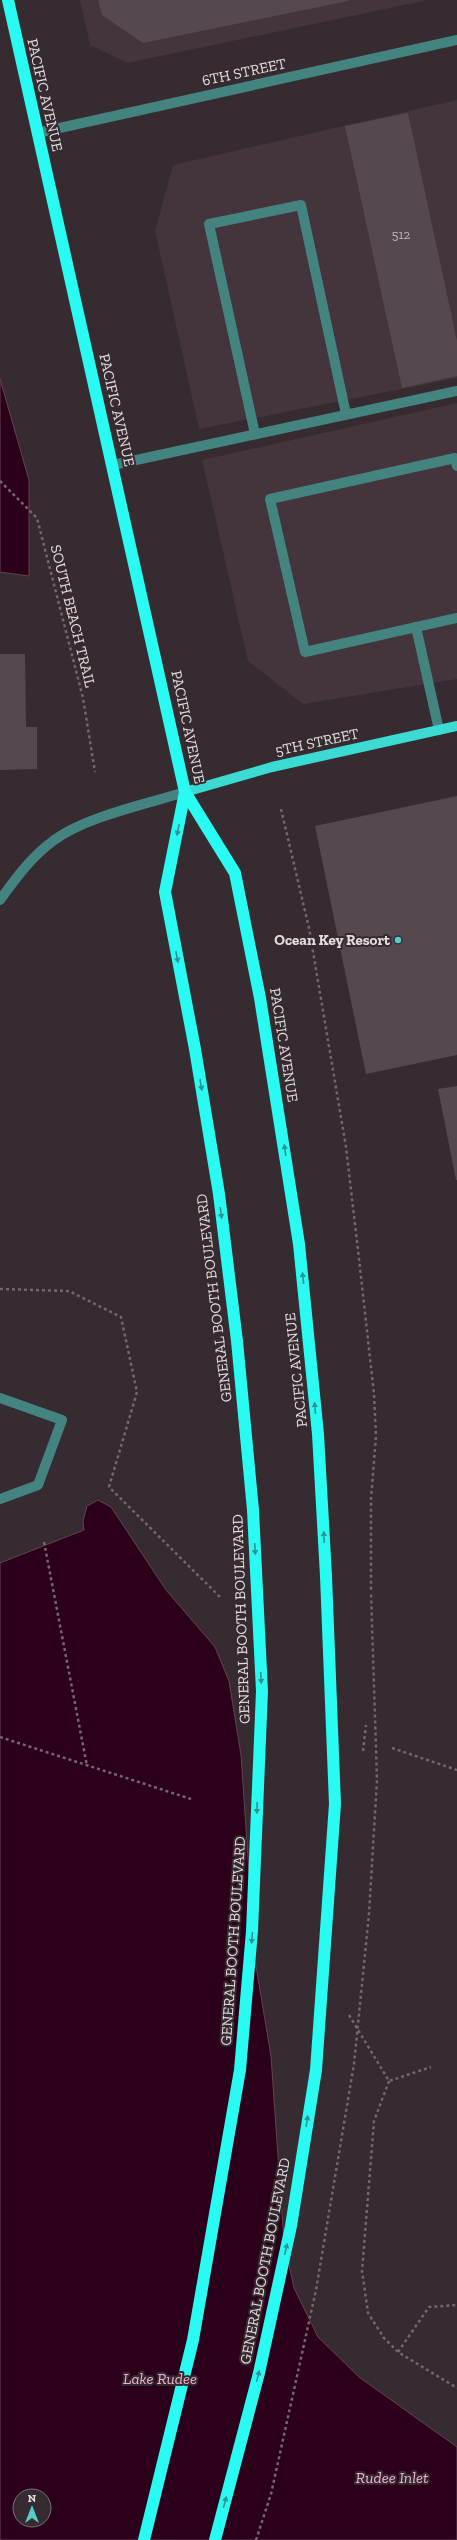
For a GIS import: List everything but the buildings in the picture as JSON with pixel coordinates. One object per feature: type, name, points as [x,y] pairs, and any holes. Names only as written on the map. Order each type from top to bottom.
[{"type":"highway","name":"PACIFIC AVENUE","points":[[8,0],[185,792],[236,873],[260,998],[299,1244],[318,1434],[326,1576]]},
{"type":"highway","name":"GENERAL BOOTH BOULEVARD","points":[[144,2540],[193,2340],[240,2070],[252,1931],[262,1692],[253,1510],[237,1341],[219,1194],[195,1049],[164,892],[185,792]]},
{"type":"highway","name":"GENERAL BOOTH BOULEVARD","points":[[216,2540],[259,2373],[291,2226],[316,2070],[335,1804],[326,1576]]},
{"type":"main road","name":"5TH STREET","points":[[185,792],[272,767],[457,726]]},
{"type":"street","name":"6TH STREET","points":[[37,133],[457,40]]},
{"type":"street","points":[[255,434],[210,224],[301,205],[346,414]]},
{"type":"street","points":[[113,465],[457,391]]},
{"type":"street","points":[[457,466],[455,458],[270,499],[305,652],[457,618]]},
{"type":"street","points":[[416,627],[439,730]]},
{"type":"street","points":[[0,900],[23,868],[54,840],[104,817],[185,792]]},
{"type":"street","points":[[0,1398],[62,1420],[38,1485],[0,1499]]},
{"type":"path","name":"SOUTH BEACH TRAIL","points":[[0,481],[37,518],[83,698],[95,772]]},
{"type":"path","points":[[282,809],[309,928],[346,1147],[358,1250],[374,1394],[376,1436],[371,1499],[371,1592]]},
{"type":"path","points":[[0,1289],[69,1291],[121,1317],[138,1392],[109,1487],[222,1598]]},
{"type":"path","points":[[44,1542],[87,1766]]},
{"type":"path","points":[[362,1757],[366,1725]]},
{"type":"path","points":[[0,1737],[191,1799]]},
{"type":"path","points":[[392,1748],[457,1770]]},
{"type":"path","points":[[347,2013],[389,2081]]},
{"type":"path","points":[[389,2081],[432,2067]]},
{"type":"path","points":[[389,2081],[374,2121],[362,2271],[368,2312],[384,2338],[398,2352],[457,2388]]},
{"type":"path","points":[[398,2352],[429,2307],[457,2305]]},
{"type":"shaded area","points":[[80,0],[428,0],[127,63],[90,45]]},
{"type":"shaded area","points":[[457,100],[457,378],[199,429],[155,231],[173,165]]},
{"type":"shaded area","points":[[457,403],[457,679],[303,704],[248,661],[202,460]]},
{"type":"water","points":[[0,379],[29,480],[29,576],[0,572]]},
{"type":"water","name":"Lake Rudee","points":[[98,1500],[111,1507],[166,1590],[215,1647],[229,1681],[241,1755],[255,1960],[271,2056],[284,2242],[294,2288],[318,2337],[359,2377],[457,2447],[457,2540],[0,2540],[0,1563],[84,1530],[83,1521],[87,1506]]},
{"type":"place","name":"Ocean Key Resort","points":[[398,940]]},
{"type":"water label","name":"Rudee Inlet","points":[[392,2477]]}]
